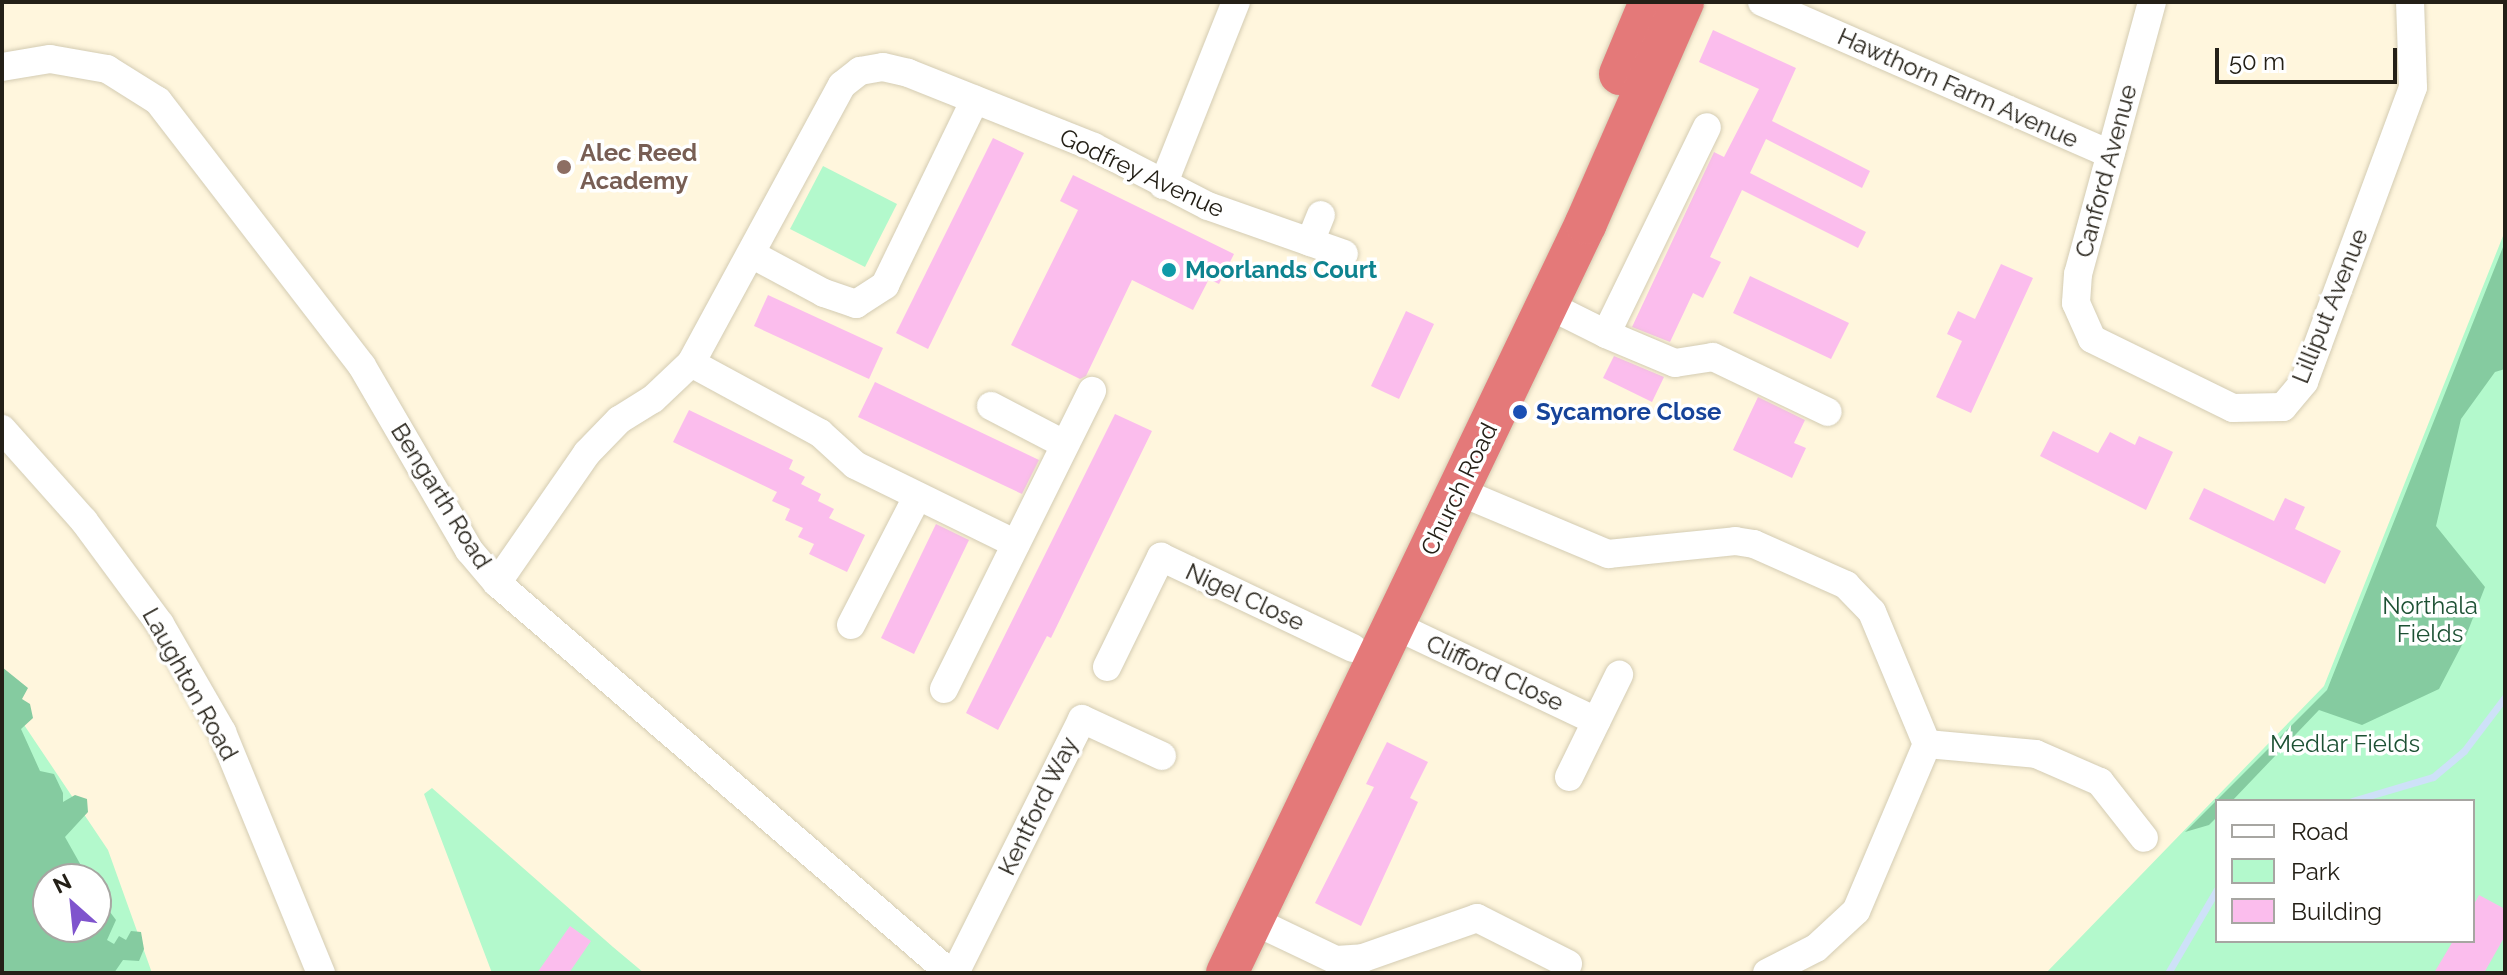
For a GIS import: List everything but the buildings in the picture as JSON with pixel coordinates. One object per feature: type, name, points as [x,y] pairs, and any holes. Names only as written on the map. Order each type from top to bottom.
[{"type":"highway","name":"Church Road","points":[[1198,973],[1561,211],[1650,2]]},
{"type":"highway","name":"Church Road","points":[[1227,973],[1548,305],[1683,2]]},
{"type":"street","points":[[1163,185],[1236,2]]},
{"type":"street","name":"Hawthorn Farm Avenue","points":[[1762,2],[2110,154]]},
{"type":"street","name":"Canford Avenue","points":[[2092,339],[2076,303],[2078,274],[2152,2]]},
{"type":"street","name":"Lilliput Avenue","points":[[2092,339],[2233,408],[2283,407],[2304,382],[2413,87],[2410,2]]},
{"type":"street","name":"Bengarth Road","points":[[2,67],[50,59],[107,69],[158,101],[362,366],[469,550],[497,583],[953,973]]},
{"type":"street","name":"Godfrey Avenue","points":[[497,583],[587,453],[619,420],[653,399],[691,363],[753,255],[842,85],[860,71],[883,67],[908,73],[1094,147],[1208,206],[1344,254]]},
{"type":"street","points":[[753,255],[824,293],[856,304],[885,285],[975,100]]},
{"type":"street","points":[[1606,334],[1707,127]]},
{"type":"street","points":[[1310,242],[1321,215]]},
{"type":"street","points":[[1548,305],[1675,363],[1713,357],[1828,412]]},
{"type":"street","points":[[691,363],[820,433],[855,465],[1016,544]]},
{"type":"street","points":[[944,689],[1092,391]]},
{"type":"street","points":[[991,406],[1064,444]]},
{"type":"street","name":"Laughton Road","points":[[2,429],[84,521],[160,624],[222,732],[321,973]]},
{"type":"street","points":[[1458,491],[1608,554],[1735,541],[1754,544],[1846,585],[1872,612],[1927,744],[1856,911],[1816,948],[1767,973]]},
{"type":"street","points":[[851,625],[917,497]]},
{"type":"street","name":"Nigel Close","points":[[1107,667],[1161,557],[1353,648]]},
{"type":"street","name":"Clifford Close","points":[[1394,625],[1596,721]]},
{"type":"street","points":[[1569,777],[1619,675]]},
{"type":"street","name":"Kentford Way","points":[[953,973],[1082,719],[1162,756]]},
{"type":"street","points":[[1927,744],[2036,754],[2100,782],[2144,838]]},
{"type":"street","points":[[1252,920],[1336,960],[1363,958],[1477,918],[1568,964]]},
{"type":"green space","points":[[823,166],[897,204],[865,267],[790,229]]},
{"type":"green space","points":[[2505,231],[2505,973],[2046,973],[2324,686]]},
{"type":"green space","name":"Northala Fields","points":[[2505,242],[2505,369],[2495,372],[2461,419],[2436,526],[2485,587],[2464,641],[2439,689],[2362,725],[2319,710],[2234,799],[2218,799],[2327,690]]},
{"type":"green space","points":[[2,667],[28,688],[22,699],[30,704],[33,718],[21,729],[40,771],[54,774],[63,793],[63,802],[75,795],[87,799],[88,812],[65,837],[80,863],[32,863],[32,943],[114,944],[119,936],[126,940],[131,931],[141,932],[144,949],[139,961],[123,960],[114,973],[2,973]]},
{"type":"green space","points":[[2,692],[108,850],[152,973],[2,973]]},
{"type":"green space","points":[[432,788],[644,973],[492,973],[424,794]]},
{"type":"green space","points":[[2215,802],[2215,819],[2209,825],[2185,832]]},
{"type":"waterway","points":[[2359,799],[2433,777],[2464,751],[2505,697]]},
{"type":"waterway","points":[[2168,973],[2215,892]]},
{"type":"place","name":"Alec Reed Academy","points":[[564,167]]},
{"type":"place","name":"Moorlands Court","points":[[1169,270]]},
{"type":"place","name":"Sycamore Close","points":[[1520,412]]},
{"type":"park label","name":"Medlar Fields","points":[[2345,744]]}]
